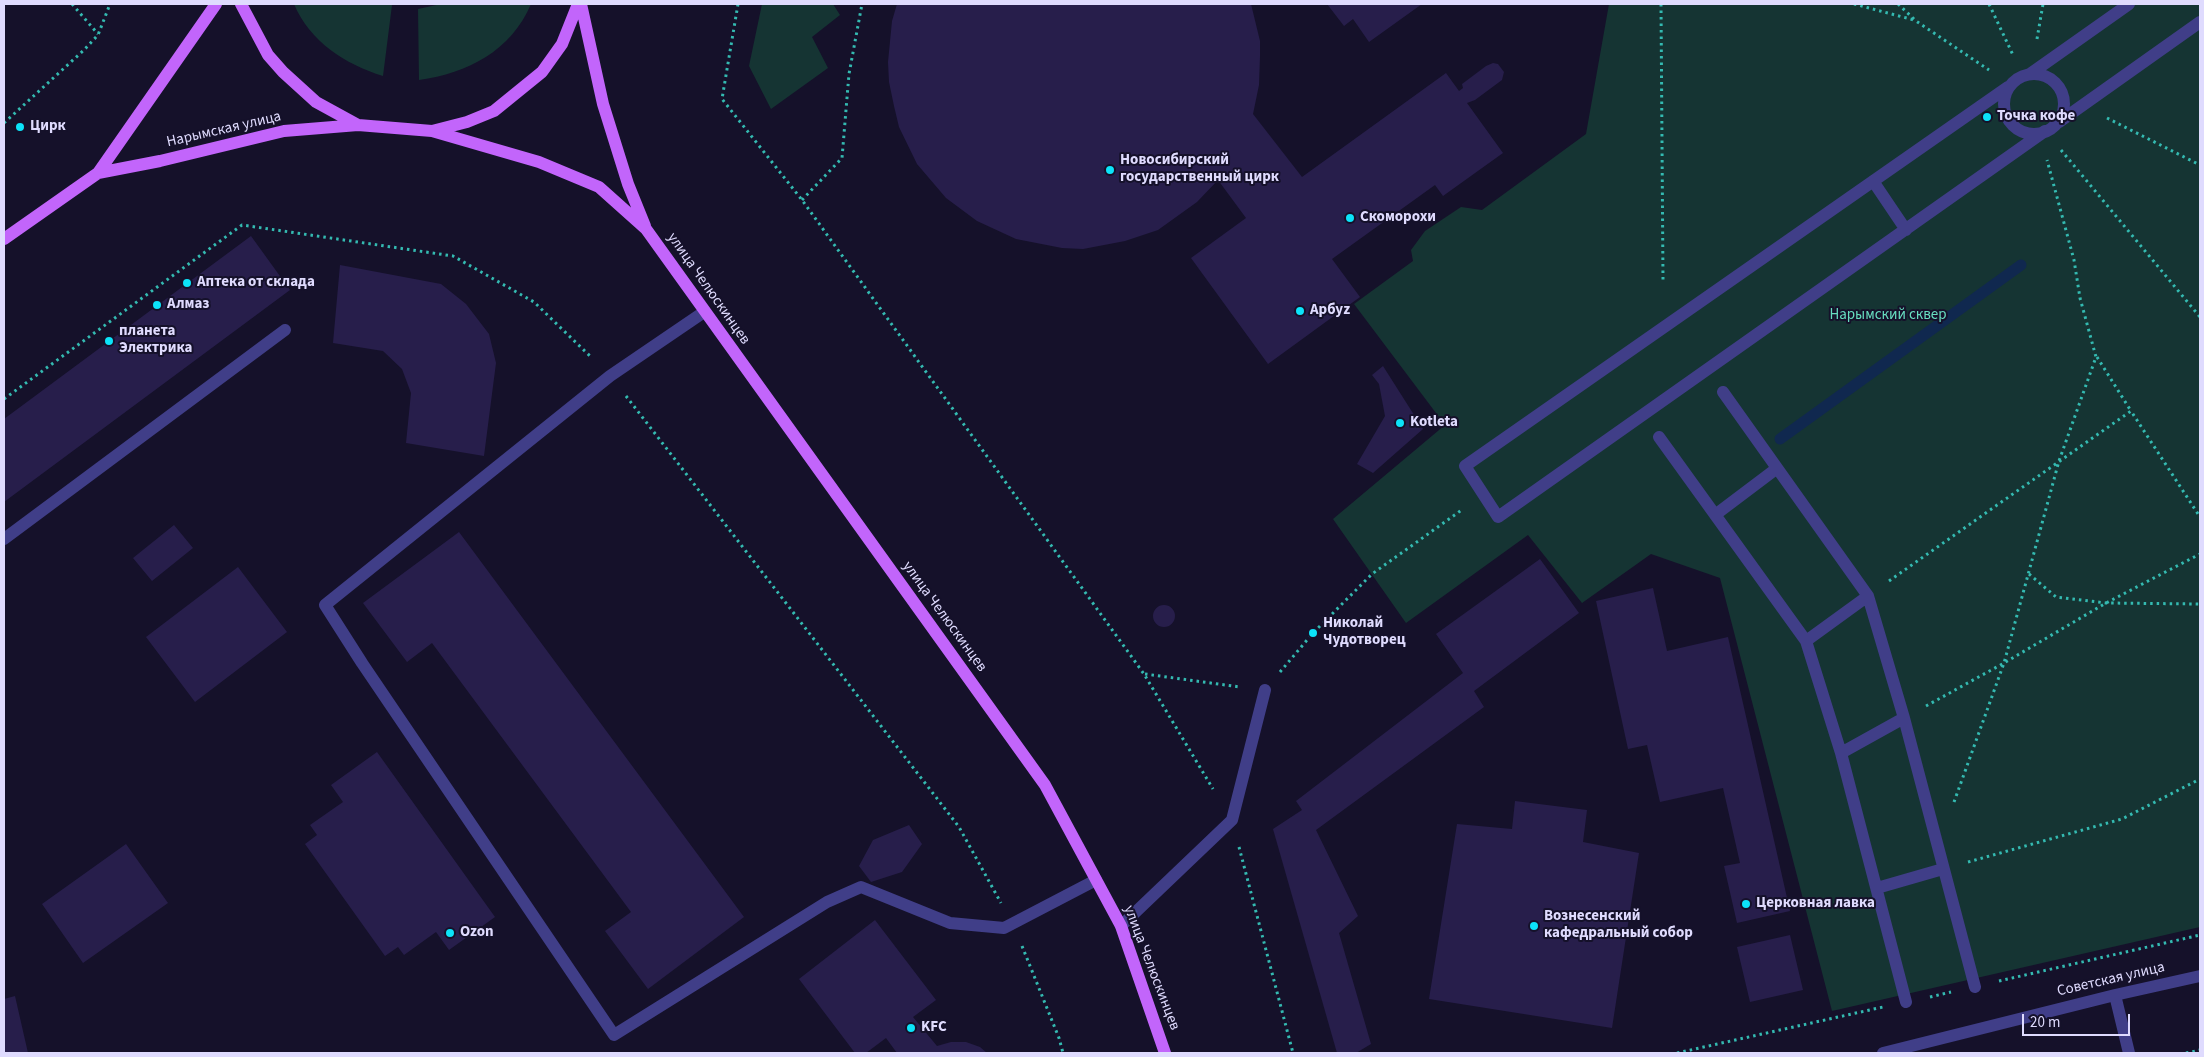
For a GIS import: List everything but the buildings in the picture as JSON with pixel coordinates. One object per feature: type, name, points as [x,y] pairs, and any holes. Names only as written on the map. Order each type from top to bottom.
[{"type":"main road","name":"Нарымская улица","points":[[4,239],[98,172],[216,4]]},
{"type":"main road","points":[[241,4],[268,56],[283,72],[316,102],[358,125]]},
{"type":"main road","points":[[432,130],[467,122],[494,111],[542,72],[562,44],[580,4]]},
{"type":"main road","name":"улица Челюскинцев","points":[[580,4],[603,104],[628,184],[646,228],[704,312],[1045,785],[1121,926],[1165,1053]]},
{"type":"main road","name":"Нарымская улица","points":[[98,172],[160,161],[284,131],[358,125],[432,130]]},
{"type":"main road","name":"улица Челюскинцев","points":[[432,130],[539,162],[599,187],[646,228]]},
{"type":"street","points":[[2129,4],[1465,466],[1498,517],[2200,22]]},
{"type":"street","points":[[2026,74],[2047,77],[2060,89],[2064,107],[2057,123]]},
{"type":"street","points":[[2010,86],[2004,96],[2006,115],[2010,123],[2026,133],[2043,133]]},
{"type":"street","points":[[1873,181],[1906,230]]},
{"type":"street","points":[[704,312],[610,376],[325,605],[362,663],[614,1035],[827,902],[861,886],[950,923],[1004,928],[1096,880]]},
{"type":"street","points":[[4,538],[285,330]]},
{"type":"street","points":[[1723,392],[1868,596],[1904,718],[1975,987]]},
{"type":"street","points":[[1659,437],[1806,641],[1841,753],[1906,1002]]},
{"type":"street","points":[[1715,515],[1776,469]]},
{"type":"street","points":[[1806,641],[1868,596]]},
{"type":"street","points":[[1121,926],[1232,820],[1265,690]]},
{"type":"street","points":[[1841,753],[1904,718]]},
{"type":"street","points":[[1877,888],[1943,868]]},
{"type":"street","name":"Советская улица","points":[[1883,1053],[2115,995],[2200,976]]},
{"type":"street","points":[[2115,995],[2130,1053]]},
{"type":"path","points":[[72,4],[98,35]]},
{"type":"path","points":[[4,123],[98,35],[110,4]]},
{"type":"path","points":[[738,4],[722,99],[802,200],[1144,674],[1232,820],[1293,1053]]},
{"type":"path","points":[[802,200],[842,158],[849,74],[862,4]]},
{"type":"path","points":[[1661,4],[1663,280]]},
{"type":"path","points":[[1854,4],[1916,21]]},
{"type":"path","points":[[1898,4],[1916,21],[2010,86]]},
{"type":"path","points":[[1988,4],[2026,74]]},
{"type":"path","points":[[2083,105],[2200,165]]},
{"type":"path","points":[[2043,133],[2200,317]]},
{"type":"path","points":[[2043,133],[2074,260],[2080,298],[2096,357],[2200,517]]},
{"type":"path","points":[[4,399],[242,225],[453,256],[534,302],[610,376],[959,827],[1013,924],[1059,1038],[1063,1053]]},
{"type":"path","points":[[1937,847],[2004,663],[2059,461],[2096,357]]},
{"type":"path","points":[[1868,596],[2131,411]]},
{"type":"path","points":[[1144,674],[1265,690],[1313,633],[1372,574],[1483,495]]},
{"type":"path","points":[[1904,718],[2004,663],[2106,603],[2200,554]]},
{"type":"path","points":[[2029,574],[2056,597],[2106,603],[2200,604]]},
{"type":"path","points":[[1943,868],[2122,819],[2200,779]]},
{"type":"path","points":[[1677,1053],[2200,935]]},
{"type":"path","points":[[2186,1053],[2200,1050]]},
{"type":"green space","points":[[294,4],[392,5],[383,76],[355,65],[330,50],[309,30]]},
{"type":"green space","points":[[441,4],[531,4],[512,35],[486,57],[454,72],[419,80],[418,9]]},
{"type":"green space","points":[[762,4],[833,4],[840,15],[812,37],[828,68],[771,109],[749,66]]},
{"type":"green space","name":"Нарымский сквер","points":[[1609,4],[2200,4],[2200,927],[1832,1011],[1720,578],[1651,554],[1582,603],[1528,535],[1406,623],[1333,519],[1445,425],[1354,304],[1413,261],[1411,250],[1425,231],[1461,207],[1482,210],[1586,134]]},
{"type":"waterway","points":[[1780,439],[2021,265]]},
{"type":"place","name":"Точка кофе","points":[[1987,117]]},
{"type":"place","name":"Цирк","points":[[20,127]]},
{"type":"place","name":"Новосибирский государственный цирк","points":[[1110,170]]},
{"type":"place","name":"Скоморохи","points":[[1350,218]]},
{"type":"place","name":"Аптека от склада","points":[[187,283]]},
{"type":"place","name":"Алмаз","points":[[157,305]]},
{"type":"place","name":"Арбуz","points":[[1300,311]]},
{"type":"place","name":"планета Электрика","points":[[109,341]]},
{"type":"place","name":"Kotleta","points":[[1400,423]]},
{"type":"place","name":"Николай Чудотворец","points":[[1313,633]]},
{"type":"place","name":"Церковная лавка","points":[[1746,904]]},
{"type":"place","name":"Вознесенский кафедральный собор","points":[[1534,926]]},
{"type":"place","name":"Ozon","points":[[450,933]]},
{"type":"place","name":"KFC","points":[[911,1028]]}]
